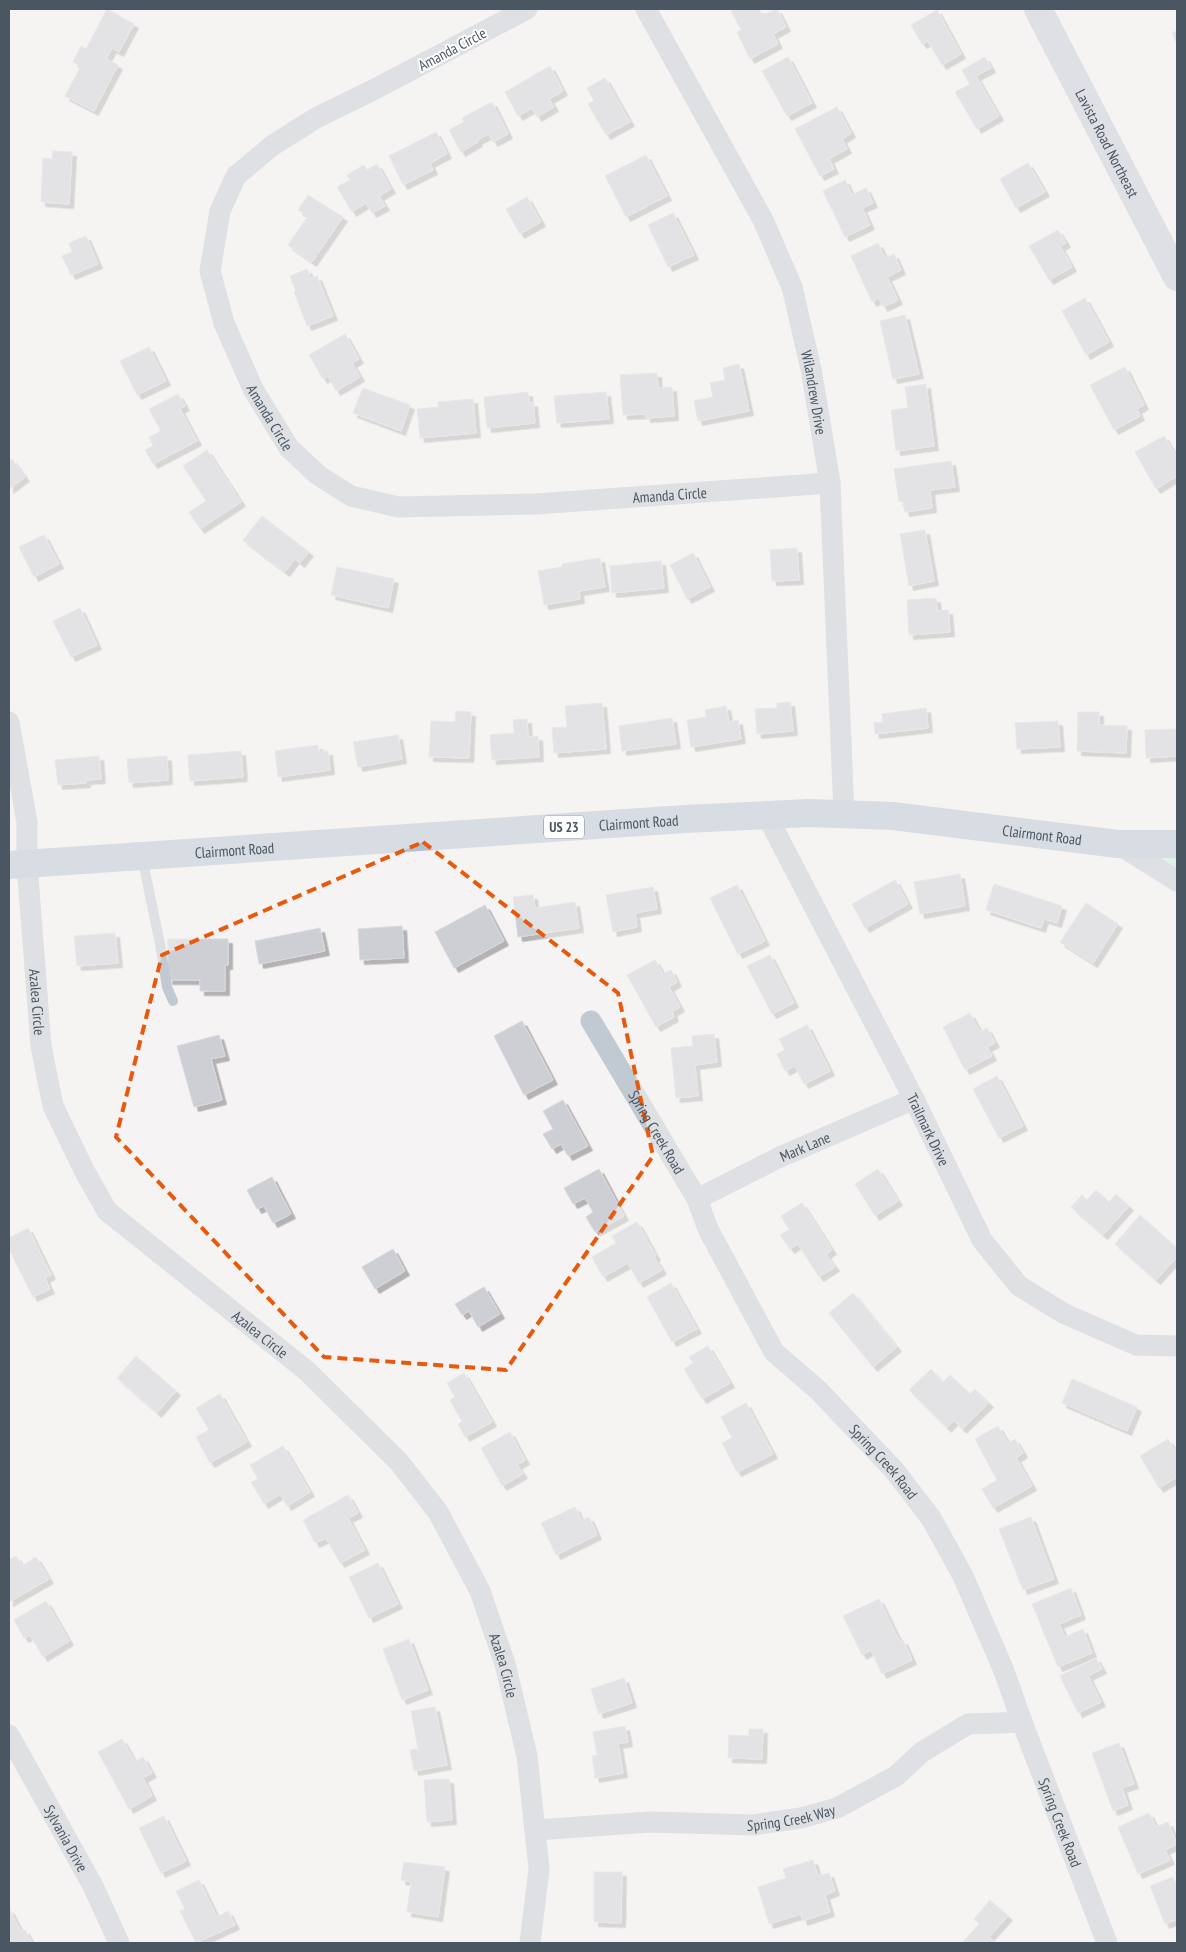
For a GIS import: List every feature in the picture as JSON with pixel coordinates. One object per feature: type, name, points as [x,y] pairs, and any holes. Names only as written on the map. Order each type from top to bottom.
[{"type":"main road","name":"Lavista Road Northeast","points":[[1038,9],[1177,277]]},
{"type":"main road","name":"Clairmont Road","points":[[18,865],[766,814],[844,813],[894,816],[1118,844]]},
{"type":"main road","name":"US 23","points":[[1118,844],[1177,844]]},
{"type":"street","name":"Amanda Circle","points":[[528,9],[316,118],[273,145],[236,176],[220,211],[210,271],[224,323],[253,389],[289,448],[318,476],[351,496],[398,507],[536,504],[830,482]]},
{"type":"street","name":"Wilandrew Drive","points":[[646,9],[763,220],[792,287],[812,368],[830,482],[844,813]]},
{"type":"street","name":"Azalea Circle","points":[[9,722],[27,822],[18,865],[41,1046],[53,1106],[85,1172],[107,1211],[307,1371],[399,1462],[438,1512],[480,1592],[505,1664],[527,1756],[539,1869],[530,1943]]},
{"type":"street","name":"Trailmark Drive","points":[[766,814],[914,1099],[982,1240],[1020,1286],[1065,1314],[1136,1345],[1177,1346]]},
{"type":"street","points":[[1118,844],[1177,881]]},
{"type":"street","name":"Spring Creek Road","points":[[591,1021],[697,1199],[708,1229],[774,1352],[818,1390],[894,1470],[931,1518],[963,1576],[1004,1671],[1107,1943]]},
{"type":"street","name":"Mark Lane","points":[[697,1199],[780,1157],[914,1099]]},
{"type":"street","name":"Spring Creek Way","points":[[536,1830],[650,1822],[753,1825],[801,1818],[837,1808],[896,1776],[922,1752],[968,1724],[1022,1722]]},
{"type":"street","name":"Sylvania Drive","points":[[9,1735],[93,1886],[119,1943]]},
{"type":"lane","points":[[142,856],[167,987],[173,1001]]},
{"type":"highlighted area","points":[[423,842],[618,993],[653,1156],[506,1370],[324,1357],[116,1137],[162,955]]},
{"type":"green space","points":[[1177,850],[1177,875],[1149,856]]},
{"type":"building","points":[[107,9],[134,24],[119,52],[112,48],[106,59],[118,65],[94,111],[65,96],[81,66],[73,62],[81,46],[86,49]]},
{"type":"building","points":[[734,9],[759,9],[762,15],[777,9],[786,27],[773,34],[778,44],[750,59],[737,32],[741,30],[731,11]]},
{"type":"building","points":[[937,10],[961,54],[942,65],[928,41],[922,44],[911,25]]},
{"type":"building","points":[[1177,31],[1177,44],[1172,33]]},
{"type":"building","points":[[788,57],[812,103],[787,116],[762,71]]},
{"type":"building","points":[[985,57],[991,68],[976,76],[999,116],[977,129],[955,92],[970,84],[962,70]]},
{"type":"building","points":[[550,66],[563,91],[549,99],[554,107],[537,117],[532,108],[518,116],[505,92]]},
{"type":"building","points":[[605,78],[630,122],[606,135],[588,104],[594,101],[587,88]]},
{"type":"building","points":[[492,102],[508,134],[493,142],[489,134],[461,152],[449,130],[464,122],[462,118]]},
{"type":"building","points":[[837,107],[851,133],[842,139],[847,149],[829,159],[834,169],[820,176],[795,129]]},
{"type":"building","points":[[436,132],[447,154],[430,163],[433,170],[403,185],[389,156]]},
{"type":"building","points":[[53,151],[72,152],[69,204],[41,202],[43,158],[52,159]]},
{"type":"building","points":[[646,155],[667,196],[626,217],[605,176]]},
{"type":"building","points":[[1028,163],[1045,192],[1016,208],[1000,179]]},
{"type":"building","points":[[377,164],[391,189],[379,196],[385,206],[372,213],[366,203],[352,212],[337,187],[350,180],[347,175],[364,165],[367,170]]},
{"type":"building","points":[[845,180],[852,195],[866,188],[873,203],[862,208],[870,225],[845,237],[823,191]]},
{"type":"building","points":[[308,195],[343,217],[312,262],[288,245],[308,216],[298,210]]},
{"type":"building","points":[[527,197],[541,222],[520,234],[506,209]]},
{"type":"building","points":[[673,213],[694,255],[668,267],[648,225]]},
{"type":"building","points":[[1058,230],[1066,243],[1060,246],[1072,267],[1049,280],[1029,246]]},
{"type":"building","points":[[86,236],[98,264],[71,275],[62,256],[72,252],[69,243]]},
{"type":"building","points":[[878,243],[885,258],[894,254],[901,270],[887,277],[898,300],[883,307],[879,298],[872,302],[851,256]]},
{"type":"building","points":[[307,269],[311,278],[317,276],[333,316],[307,326],[290,276]]},
{"type":"building","points":[[1085,298],[1109,342],[1086,355],[1062,311]]},
{"type":"building","points":[[905,315],[919,374],[893,379],[880,321]]},
{"type":"building","points":[[345,334],[359,359],[352,363],[360,377],[336,391],[328,376],[323,379],[309,355]]},
{"type":"building","points":[[149,347],[166,381],[137,395],[120,361]]},
{"type":"building","points":[[739,364],[749,411],[698,421],[694,401],[713,397],[710,383],[725,380],[723,368]]},
{"type":"building","points":[[1125,367],[1144,405],[1137,409],[1140,416],[1114,430],[1090,385]]},
{"type":"building","points":[[657,373],[658,388],[672,387],[674,416],[646,418],[646,414],[623,415],[620,375]]},
{"type":"building","points":[[926,384],[934,446],[896,451],[891,410],[908,408],[905,387]]},
{"type":"building","points":[[363,388],[410,405],[401,431],[353,413]]},
{"type":"building","points":[[528,392],[529,403],[533,402],[535,423],[487,428],[484,397]]},
{"type":"building","points":[[606,392],[609,419],[557,423],[554,396]]},
{"type":"building","points":[[178,394],[185,406],[180,409],[197,441],[153,464],[145,450],[153,446],[149,437],[161,431],[149,409]]},
{"type":"building","points":[[473,399],[476,433],[420,438],[417,409],[438,407],[438,402]]},
{"type":"building","points":[[1164,436],[1177,458],[1177,476],[1156,489],[1135,452]]},
{"type":"building","points":[[207,450],[241,502],[200,529],[189,512],[206,501],[183,466]]},
{"type":"building","points":[[12,459],[25,477],[9,489],[9,461]]},
{"type":"building","points":[[951,461],[955,487],[930,490],[932,508],[905,512],[903,501],[899,502],[894,469]]},
{"type":"building","points":[[262,516],[309,552],[300,563],[295,559],[285,572],[243,540]]},
{"type":"building","points":[[925,530],[934,581],[909,586],[900,534]]},
{"type":"building","points":[[44,535],[59,564],[34,577],[19,547]]},
{"type":"building","points":[[797,548],[799,580],[772,581],[770,550]]},
{"type":"building","points":[[693,553],[710,587],[687,599],[670,565]]},
{"type":"building","points":[[600,558],[605,587],[579,591],[580,599],[544,605],[538,571],[562,567],[562,564]]},
{"type":"building","points":[[661,561],[664,588],[612,593],[610,566]]},
{"type":"building","points":[[337,567],[394,579],[388,608],[331,595]]},
{"type":"building","points":[[936,598],[937,611],[948,610],[950,632],[909,635],[907,600]]},
{"type":"building","points":[[80,608],[97,645],[71,657],[53,621]]},
{"type":"building","points":[[790,702],[793,731],[757,734],[755,709],[777,708],[777,703]]},
{"type":"building","points":[[602,703],[606,749],[554,753],[552,728],[567,727],[565,706]]},
{"type":"building","points":[[726,706],[729,722],[738,720],[741,739],[691,747],[687,720],[706,717],[705,710]]},
{"type":"building","points":[[926,708],[928,728],[875,734],[874,723],[883,722],[882,714]]},
{"type":"building","points":[[456,711],[471,712],[469,758],[429,757],[431,721],[455,722]]},
{"type":"building","points":[[1078,712],[1099,712],[1099,725],[1127,726],[1126,753],[1077,751]]},
{"type":"building","points":[[672,718],[676,744],[622,751],[619,726]]},
{"type":"building","points":[[527,719],[528,737],[538,736],[539,757],[492,760],[490,735],[514,733],[513,720]]},
{"type":"building","points":[[1058,721],[1060,747],[1017,749],[1015,723]]},
{"type":"building","points":[[1177,729],[1177,756],[1146,758],[1145,730]]},
{"type":"building","points":[[398,735],[402,759],[358,767],[353,742]]},
{"type":"building","points":[[318,745],[319,752],[328,751],[330,770],[278,777],[275,751]]},
{"type":"building","points":[[241,751],[243,777],[190,781],[188,755]]},
{"type":"building","points":[[99,756],[101,779],[86,780],[86,783],[58,785],[55,760]]},
{"type":"building","points":[[167,756],[168,780],[129,783],[127,759]]},
{"type":"building","points":[[960,874],[965,906],[920,914],[914,882]]},
{"type":"building","points":[[895,880],[908,904],[865,928],[852,904]]},
{"type":"building","points":[[994,884],[1062,906],[1057,923],[1044,919],[1041,928],[986,910]]},
{"type":"building","points":[[737,885],[765,941],[738,954],[710,898]]},
{"type":"building","points":[[653,887],[657,909],[635,913],[637,927],[613,932],[606,895]]},
{"type":"building","points":[[533,895],[535,908],[575,902],[579,928],[518,937],[513,897]]},
{"type":"building","points":[[1086,903],[1118,924],[1093,963],[1060,942]]},
{"type":"building","points":[[485,905],[504,941],[454,968],[435,932]]},
{"type":"building","points":[[402,926],[404,958],[360,960],[358,929]]},
{"type":"building","points":[[320,928],[325,951],[259,964],[255,941]]},
{"type":"building","points":[[115,933],[118,963],[77,966],[74,936]]},
{"type":"building","points":[[168,939],[228,939],[225,991],[200,991],[200,980],[168,980]]},
{"type":"building","points":[[770,955],[794,1003],[772,1014],[747,966]]},
{"type":"building","points":[[655,960],[663,974],[671,970],[677,982],[669,987],[680,1007],[672,1012],[674,1017],[656,1027],[627,975]]},
{"type":"building","points":[[970,1013],[980,1032],[987,1028],[995,1043],[987,1047],[992,1056],[965,1070],[943,1027]]},
{"type":"building","points":[[522,1021],[553,1080],[524,1095],[494,1036]]},
{"type":"building","points":[[807,1025],[830,1071],[804,1084],[795,1066],[785,1071],[777,1054],[785,1050],[779,1039]]},
{"type":"building","points":[[714,1034],[717,1062],[695,1065],[698,1096],[676,1098],[671,1048],[693,1046],[692,1036]]},
{"type":"building","points":[[219,1035],[225,1056],[211,1059],[222,1100],[194,1107],[177,1046]]},
{"type":"building","points":[[997,1076],[1023,1126],[999,1138],[973,1089]]},
{"type":"building","points":[[563,1100],[588,1146],[568,1156],[561,1144],[552,1149],[543,1134],[553,1129],[543,1111]]},
{"type":"building","points":[[599,1169],[624,1216],[595,1232],[586,1217],[593,1212],[585,1198],[573,1204],[564,1188]]},
{"type":"building","points":[[878,1169],[898,1201],[875,1216],[855,1184]]},
{"type":"building","points":[[272,1177],[291,1214],[273,1223],[264,1206],[257,1209],[247,1190]]},
{"type":"building","points":[[1096,1190],[1109,1202],[1116,1194],[1129,1206],[1103,1235],[1071,1207],[1082,1195],[1087,1200]]},
{"type":"building","points":[[802,1203],[832,1250],[826,1254],[835,1267],[819,1277],[798,1244],[790,1249],[780,1235],[789,1230],[781,1216]]},
{"type":"building","points":[[1140,1215],[1177,1248],[1177,1257],[1156,1280],[1115,1244]]},
{"type":"building","points":[[637,1222],[662,1270],[639,1283],[628,1263],[603,1277],[592,1257],[616,1243],[612,1236]]},
{"type":"building","points":[[28,1228],[51,1275],[45,1278],[50,1289],[33,1297],[9,1249],[9,1238]]},
{"type":"building","points":[[393,1249],[405,1271],[375,1289],[362,1267]]},
{"type":"building","points":[[671,1283],[697,1329],[672,1342],[647,1297]]},
{"type":"building","points":[[484,1287],[500,1314],[478,1327],[469,1311],[462,1315],[455,1304]]},
{"type":"building","points":[[853,1293],[897,1347],[873,1367],[829,1313]]},
{"type":"building","points":[[708,1346],[730,1383],[702,1399],[684,1369],[693,1363],[689,1357]]},
{"type":"building","points":[[136,1356],[176,1391],[157,1413],[117,1378]]},
{"type":"building","points":[[931,1369],[943,1382],[950,1375],[970,1394],[975,1389],[989,1403],[962,1429],[954,1420],[947,1428],[909,1390]]},
{"type":"building","points":[[464,1373],[492,1422],[465,1437],[458,1424],[462,1422],[450,1400],[455,1397],[447,1383]]},
{"type":"building","points":[[1072,1379],[1137,1407],[1127,1431],[1062,1403]]},
{"type":"building","points":[[220,1394],[247,1442],[210,1463],[196,1437],[209,1430],[196,1408]]},
{"type":"building","points":[[746,1403],[773,1454],[737,1472],[722,1443],[732,1438],[721,1417]]},
{"type":"building","points":[[998,1426],[1008,1443],[1015,1439],[1023,1453],[1016,1458],[1032,1486],[993,1508],[982,1489],[997,1480],[975,1439]]},
{"type":"building","points":[[510,1432],[525,1460],[517,1465],[523,1474],[502,1486],[481,1448]]},
{"type":"building","points":[[1168,1439],[1177,1454],[1177,1477],[1159,1488],[1140,1456]]},
{"type":"building","points":[[283,1446],[310,1492],[287,1506],[280,1494],[264,1504],[251,1482],[258,1479],[250,1465]]},
{"type":"building","points":[[348,1495],[358,1513],[348,1518],[365,1550],[340,1563],[326,1538],[315,1543],[303,1520]]},
{"type":"building","points":[[575,1507],[582,1521],[589,1517],[597,1535],[556,1555],[541,1523]]},
{"type":"building","points":[[1031,1517],[1054,1579],[1023,1590],[999,1529]]},
{"type":"building","points":[[16,1556],[22,1566],[36,1557],[49,1579],[9,1602],[9,1558]]},
{"type":"building","points":[[378,1563],[398,1604],[369,1618],[349,1577]]},
{"type":"building","points":[[1071,1588],[1081,1615],[1059,1624],[1065,1637],[1083,1629],[1092,1653],[1058,1667],[1032,1604]]},
{"type":"building","points":[[879,1599],[900,1642],[903,1640],[912,1660],[882,1674],[871,1650],[862,1655],[843,1616]]},
{"type":"building","points":[[46,1601],[69,1641],[43,1657],[30,1635],[24,1638],[14,1620]]},
{"type":"building","points":[[409,1639],[428,1690],[402,1700],[383,1649]]},
{"type":"building","points":[[1096,1658],[1102,1669],[1088,1676],[1101,1702],[1078,1713],[1060,1676]]},
{"type":"building","points":[[624,1678],[632,1703],[599,1714],[591,1689]]},
{"type":"building","points":[[435,1707],[447,1765],[414,1771],[410,1750],[418,1749],[411,1711]]},
{"type":"building","points":[[625,1726],[628,1742],[618,1744],[623,1773],[595,1778],[592,1756],[597,1755],[593,1732]]},
{"type":"building","points":[[749,1729],[763,1729],[762,1759],[728,1758],[729,1735],[749,1736]]},
{"type":"building","points":[[122,1739],[135,1762],[143,1757],[152,1773],[143,1778],[152,1796],[129,1809],[98,1752]]},
{"type":"building","points":[[1119,1743],[1134,1784],[1122,1788],[1128,1805],[1113,1811],[1092,1753]]},
{"type":"building","points":[[449,1779],[452,1820],[427,1822],[424,1780]]},
{"type":"building","points":[[1149,1813],[1156,1827],[1168,1822],[1177,1844],[1165,1850],[1170,1860],[1138,1874],[1118,1827]]},
{"type":"building","points":[[164,1816],[186,1861],[161,1873],[139,1828]]},
{"type":"building","points":[[813,1860],[818,1876],[829,1873],[835,1891],[825,1895],[830,1912],[803,1921],[801,1914],[769,1924],[758,1887],[786,1878],[783,1869]]},
{"type":"building","points":[[404,1862],[445,1867],[438,1917],[407,1912],[411,1882],[401,1880]]},
{"type":"building","points":[[594,1872],[622,1872],[621,1923],[594,1922]]},
{"type":"building","points":[[1173,1877],[1177,1884],[1177,1919],[1165,1924],[1150,1886]]},
{"type":"building","points":[[199,1880],[217,1917],[228,1911],[235,1925],[196,1943],[180,1911],[185,1909],[176,1891]]},
{"type":"building","points":[[990,1900],[1008,1916],[989,1937],[996,1943],[962,1943],[979,1924],[974,1919]]},
{"type":"building","points":[[9,1908],[21,1932],[25,1930],[32,1943],[9,1943]]}]
